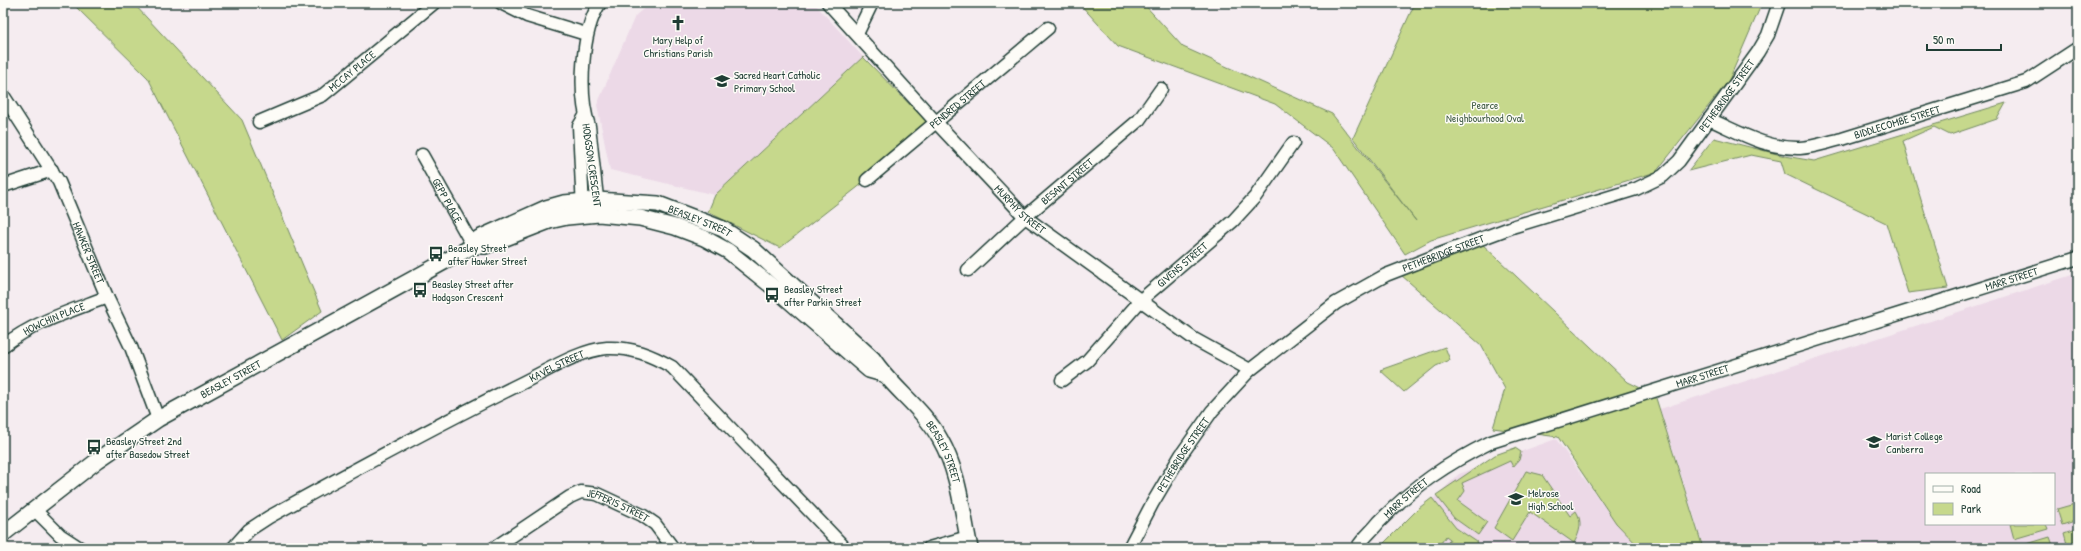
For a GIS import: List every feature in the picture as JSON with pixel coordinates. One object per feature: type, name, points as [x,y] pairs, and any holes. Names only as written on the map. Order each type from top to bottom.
[{"type":"main road","name":"BEASLEY STREET","points":[[3,534],[98,460],[158,419],[473,246],[485,246],[549,221],[590,208],[657,222],[704,238],[728,251],[778,291],[869,370],[883,374],[924,416],[940,439],[953,470],[962,501],[969,543]]},
{"type":"street","name":"MCCAY PLACE","points":[[259,122],[323,95],[434,3]]},
{"type":"street","points":[[501,3],[527,16],[586,34]]},
{"type":"street","name":"HODGSON CRESCENT","points":[[590,208],[579,126],[585,116],[582,68],[586,34],[600,3]]},
{"type":"street","name":"MURPHY STREET","points":[[828,3],[1025,217],[1142,299],[1194,339],[1250,370]]},
{"type":"street","points":[[857,34],[872,3]]},
{"type":"street","name":"PETHEBRIDGE STREET","points":[[1129,548],[1152,504],[1180,456],[1212,411],[1250,370],[1336,303],[1386,275],[1515,226],[1636,189],[1663,176],[1679,161],[1768,36],[1779,3]]},
{"type":"street","name":"PENDRED STREET","points":[[867,180],[935,121],[1048,28]]},
{"type":"street","name":"BIDDLECOMBE STREET","points":[[1709,119],[1758,141],[1771,145],[1800,148],[1812,146],[1842,139],[2026,82],[2078,48]]},
{"type":"street","name":"BESANT STREET","points":[[968,270],[1025,217],[1139,120],[1161,89]]},
{"type":"street","name":"HAWKER STREET","points":[[3,95],[52,170],[70,207],[107,297],[131,347],[158,419]]},
{"type":"street","name":"GIVENS STREET","points":[[1062,380],[1087,361],[1142,299],[1233,221],[1255,198],[1293,143]]},
{"type":"street","name":"GEPP PLACE","points":[[422,155],[473,246]]},
{"type":"street","points":[[3,186],[52,170]]},
{"type":"street","name":"MARR STREET","points":[[1357,548],[1394,506],[1424,481],[1452,462],[1491,442],[2078,258]]},
{"type":"street","name":"HOWCHIN PLACE","points":[[3,346],[16,336],[42,322],[107,297]]},
{"type":"street","name":"KAVEL STREET","points":[[233,548],[249,530],[269,517],[438,424],[580,355],[606,348],[629,349],[653,356],[672,367],[845,548]]},
{"type":"street","name":"JEFFERIS STREET","points":[[494,548],[570,497],[581,492],[597,494],[642,515],[655,524],[673,548]]},
{"type":"street","points":[[34,509],[60,535],[80,548]]},
{"type":"street","points":[[930,548],[969,543]]},
{"type":"shaded area","name":"Sacred Heart Catholic Primary School","points":[[650,3],[814,3],[863,57],[715,195],[610,170],[597,105],[635,16]]},
{"type":"shaded area","name":"Marist College Canberra","points":[[2078,273],[2078,548],[1704,548],[1660,409]]},
{"type":"shaded area","name":"Melrose High School","points":[[1556,439],[1616,523],[1639,548],[1382,548],[1459,474]]},
{"type":"green space","points":[[72,3],[133,3],[242,120],[322,311],[282,340],[148,78]]},
{"type":"green space","name":"Pearce Neighbourhood Oval","points":[[1079,3],[1143,3],[1183,47],[1332,114],[1416,221],[1353,138],[1415,3],[1762,3],[1729,80],[1656,172],[1431,240],[1405,254],[1333,148],[1275,104],[1118,46]]},
{"type":"green space","points":[[863,57],[927,122],[867,180],[780,248],[708,212],[715,195]]},
{"type":"green space","points":[[2006,103],[1997,119],[1950,135],[1934,127],[1903,141],[1948,288],[1908,293],[1886,223],[1785,174],[1781,161],[1751,155],[1688,171],[1714,138],[1785,156],[1814,161]]},
{"type":"green space","points":[[1480,242],[1628,382],[1655,395],[1703,548],[1640,548],[1616,523],[1558,437],[1493,428],[1505,389],[1481,345],[1401,275]]},
{"type":"green space","points":[[1445,347],[1450,360],[1436,366],[1404,392],[1380,370]]},
{"type":"green space","points":[[1515,448],[1521,452],[1519,460],[1513,467],[1510,461],[1462,483],[1465,491],[1458,501],[1487,522],[1478,535],[1454,518],[1436,495],[1495,455]]},
{"type":"green space","points":[[1526,471],[1542,475],[1570,516],[1576,511],[1580,527],[1574,543],[1530,512],[1512,541],[1494,528]]},
{"type":"green space","points":[[1432,498],[1456,528],[1477,542],[1473,548],[1455,548],[1448,543],[1450,539],[1446,536],[1439,546],[1441,548],[1379,548],[1419,508]]},
{"type":"green space","points":[[2078,503],[2078,520],[2062,525],[2057,509]]},
{"type":"green space","points":[[2010,525],[2046,525],[2048,529],[2014,539]]},
{"type":"green space","points":[[2078,528],[2078,546],[2068,548],[2064,533]]},
{"type":"green space","points":[[2050,537],[2054,548],[2017,548],[2017,547]]},
{"type":"place","name":"Mary Help of Christians Parish","points":[[678,23]]},
{"type":"place","name":"Sacred Heart Catholic Primary School","points":[[722,81]]},
{"type":"place","name":"Beasley Street after Hawker Street","points":[[436,254]]},
{"type":"place","name":"Beasley Street after Hodgson Crescent","points":[[420,290]]},
{"type":"place","name":"Beasley Street after Parkin Street","points":[[772,295]]},
{"type":"place","name":"Marist College Canberra","points":[[1874,442]]},
{"type":"place","name":"Beasley Street 2nd after Basedow Street","points":[[94,447]]},
{"type":"place","name":"Melrose High School","points":[[1516,499]]}]
